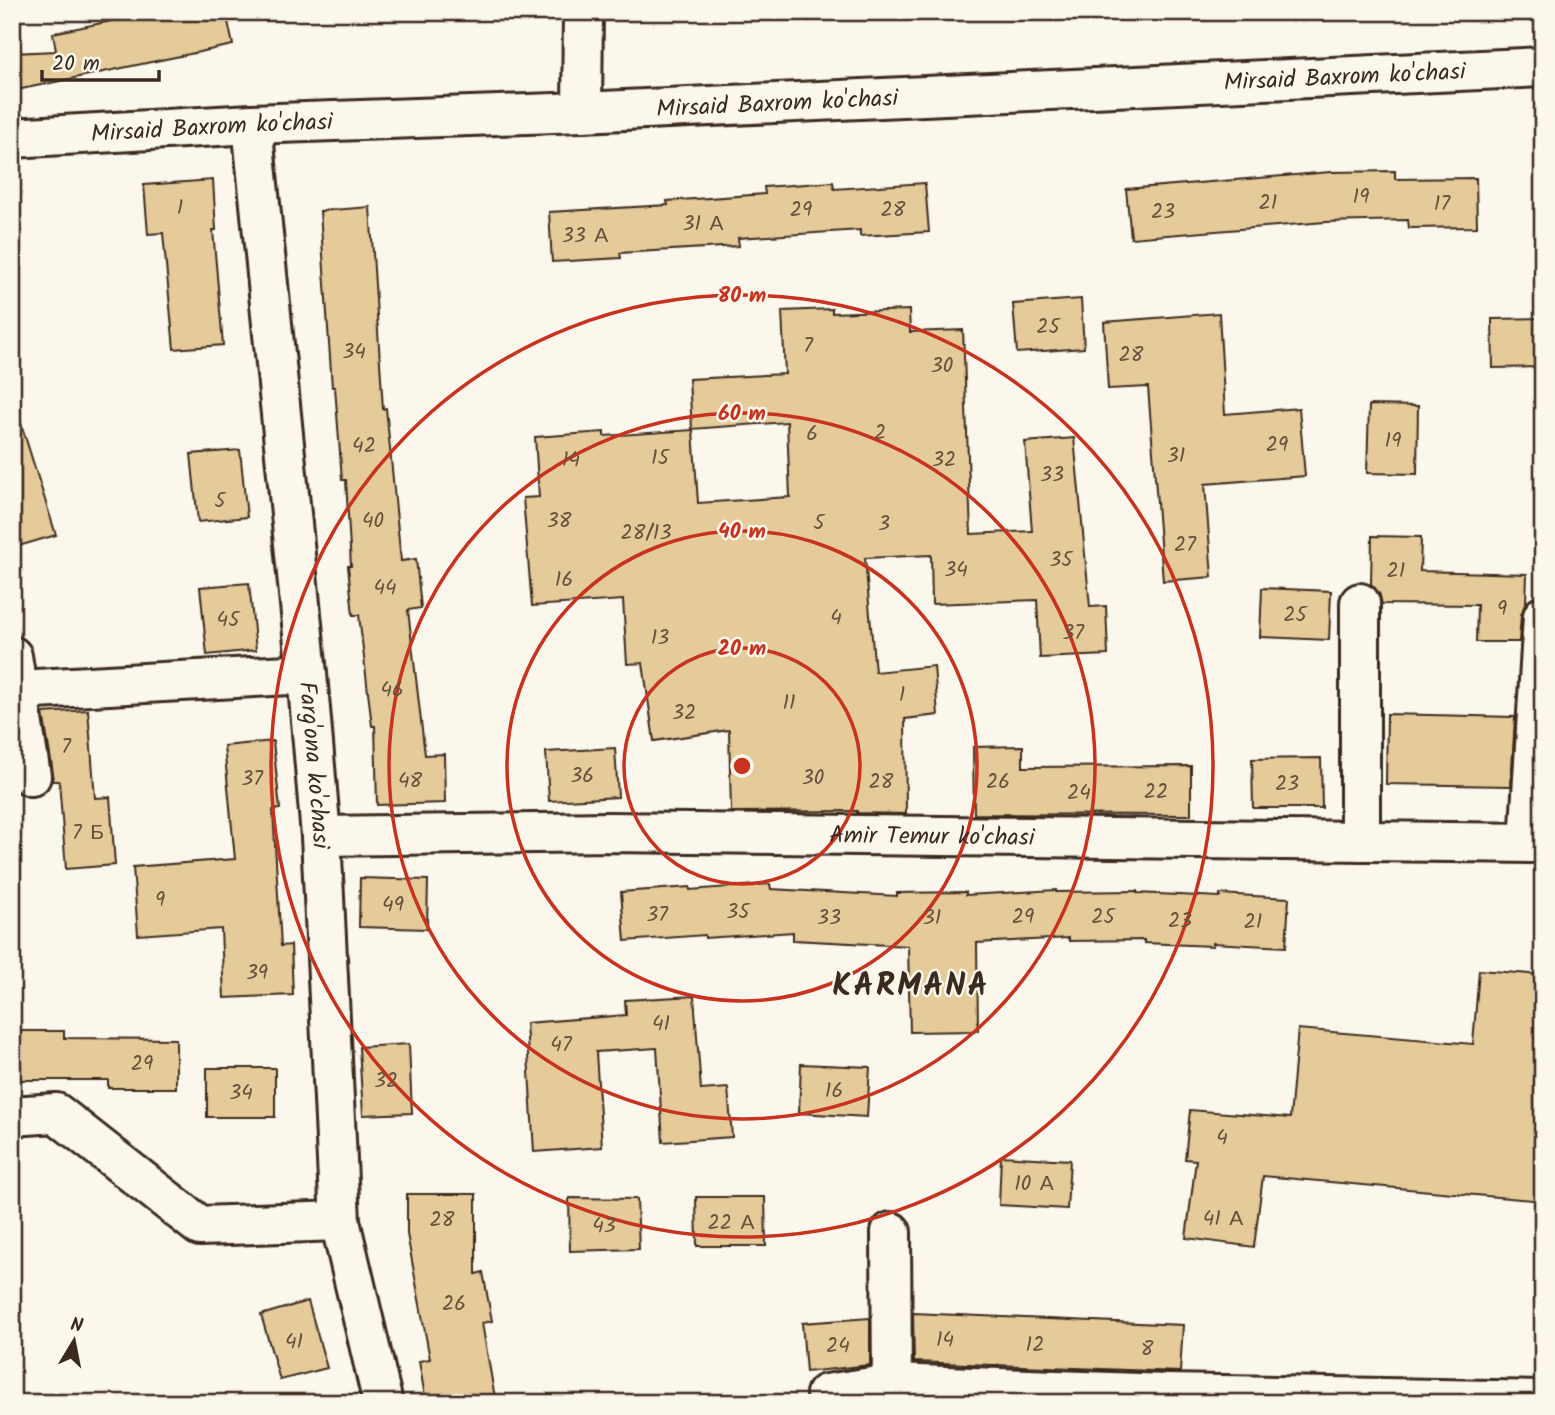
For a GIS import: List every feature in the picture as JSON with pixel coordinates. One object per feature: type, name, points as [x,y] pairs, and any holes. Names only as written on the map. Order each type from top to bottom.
[{"type":"street","points":[[582,112],[583,12]]},
{"type":"street","name":"Mirsaid Baxrom ko'chasi","points":[[12,138],[252,124],[582,112],[1543,67]]},
{"type":"street","name":"Farg'ona ko'chasi","points":[[252,124],[321,836],[340,1221],[383,1403]]},
{"type":"street","points":[[1360,603],[1360,841]]},
{"type":"street","points":[[1536,843],[1543,616]]},
{"type":"street","points":[[31,776],[15,673],[307,674]]},
{"type":"street","name":"Amir Temur ko'chasi","points":[[321,836],[609,832],[1536,843]]},
{"type":"street","points":[[12,1116],[55,1113],[200,1226],[340,1221]]},
{"type":"street","points":[[891,1232],[892,1384]]},
{"type":"street","points":[[826,1394],[892,1384],[1166,1398],[1543,1401]]},
{"type":"building","points":[[155,12],[226,12],[233,45],[12,91],[12,53],[56,51],[53,33]]},
{"type":"building","points":[[1395,171],[1395,179],[1476,178],[1477,227],[1409,228],[1408,220],[1325,222],[1131,238],[1126,189],[1331,172]]},
{"type":"building","points":[[213,180],[216,230],[213,230],[223,345],[174,349],[163,233],[148,234],[144,185]]},
{"type":"building","points":[[833,182],[834,189],[925,183],[929,232],[860,236],[860,230],[738,238],[739,246],[620,253],[621,258],[552,262],[549,212],[668,205],[667,201],[765,194],[764,187]]},
{"type":"building","points":[[370,207],[383,409],[386,408],[401,561],[416,559],[421,608],[408,610],[425,755],[444,754],[445,803],[377,805],[375,726],[372,726],[359,615],[353,615],[348,566],[351,566],[346,480],[342,480],[335,387],[332,387],[320,211]]},
{"type":"building","points":[[1081,299],[1084,348],[1017,353],[1013,304]]},
{"type":"building","points":[[832,309],[832,313],[909,310],[910,332],[963,330],[971,534],[1032,531],[1025,442],[1074,438],[1090,607],[1106,606],[1108,655],[1040,658],[1037,600],[932,604],[931,555],[865,558],[875,672],[934,666],[938,715],[905,719],[906,814],[857,811],[731,812],[729,730],[654,741],[643,663],[627,664],[623,600],[532,606],[523,498],[539,497],[535,437],[693,430],[698,503],[790,497],[787,422],[692,429],[689,379],[785,374],[782,311]]},
{"type":"building","points":[[1219,313],[1225,414],[1299,408],[1305,476],[1205,484],[1212,577],[1163,581],[1148,387],[1108,389],[1104,322]]},
{"type":"building","points":[[1543,318],[1543,367],[1493,368],[1492,319]]},
{"type":"building","points":[[1369,405],[1418,406],[1417,474],[1367,473]]},
{"type":"building","points":[[19,417],[56,535],[12,548],[12,418]]},
{"type":"building","points":[[240,450],[247,517],[198,522],[191,454]]},
{"type":"building","points":[[1372,536],[1421,537],[1420,571],[1527,574],[1526,602],[1521,615],[1519,642],[1476,642],[1477,605],[1382,604],[1379,593],[1371,584]]},
{"type":"building","points":[[249,583],[256,650],[207,655],[200,587]]},
{"type":"building","points":[[1262,588],[1331,591],[1329,640],[1260,637]]},
{"type":"building","points":[[88,710],[95,798],[110,797],[115,865],[66,869],[59,781],[52,781],[43,713]]},
{"type":"building","points":[[1387,714],[1515,717],[1511,786],[1386,784]]},
{"type":"building","points":[[273,741],[280,809],[273,810],[281,946],[291,945],[293,995],[224,998],[221,929],[138,935],[133,867],[235,859],[224,746]]},
{"type":"building","points":[[1023,746],[1023,767],[1191,766],[1191,815],[974,814],[973,747]]},
{"type":"building","points":[[615,748],[618,797],[549,801],[546,752]]},
{"type":"building","points":[[1321,758],[1322,808],[1253,808],[1252,759]]},
{"type":"building","points":[[360,878],[428,880],[427,929],[359,927]]},
{"type":"building","points":[[770,884],[771,889],[897,896],[897,893],[966,892],[966,895],[1056,890],[1289,898],[1286,947],[1144,943],[1144,940],[1069,941],[1069,938],[977,943],[978,1031],[910,1032],[908,946],[793,940],[793,932],[625,941],[621,892]]},
{"type":"building","points":[[1479,970],[1543,975],[1543,1201],[1263,1176],[1254,1247],[1186,1238],[1196,1160],[1185,1159],[1190,1110],[1290,1118],[1298,1029],[1473,1044]]},
{"type":"building","points":[[694,996],[701,1090],[728,1088],[732,1137],[663,1142],[657,1048],[596,1052],[602,1147],[534,1152],[526,1023],[626,1015],[625,1000]]},
{"type":"building","points":[[12,1031],[64,1031],[64,1038],[176,1039],[176,1088],[108,1088],[108,1080],[12,1080]]},
{"type":"building","points":[[409,1044],[412,1113],[363,1115],[359,1047]]},
{"type":"building","points":[[801,1064],[870,1067],[867,1117],[799,1113]]},
{"type":"building","points":[[207,1068],[275,1068],[275,1117],[207,1117]]},
{"type":"building","points":[[1001,1156],[1070,1160],[1067,1209],[999,1205]]},
{"type":"building","points":[[407,1194],[476,1194],[476,1274],[483,1272],[492,1321],[482,1323],[495,1398],[468,1403],[426,1403],[419,1361],[430,1359],[407,1234]]},
{"type":"building","points":[[696,1197],[765,1197],[766,1246],[697,1246]]},
{"type":"building","points":[[569,1198],[637,1199],[639,1249],[570,1251]]},
{"type":"building","points":[[308,1301],[327,1368],[280,1380],[261,1315]]},
{"type":"building","points":[[913,1313],[1183,1325],[1180,1372],[914,1362]]},
{"type":"building","points":[[870,1318],[870,1365],[806,1372],[802,1323]]},
{"type":"district","name":"KARMANA","points":[[911,984]]}]
